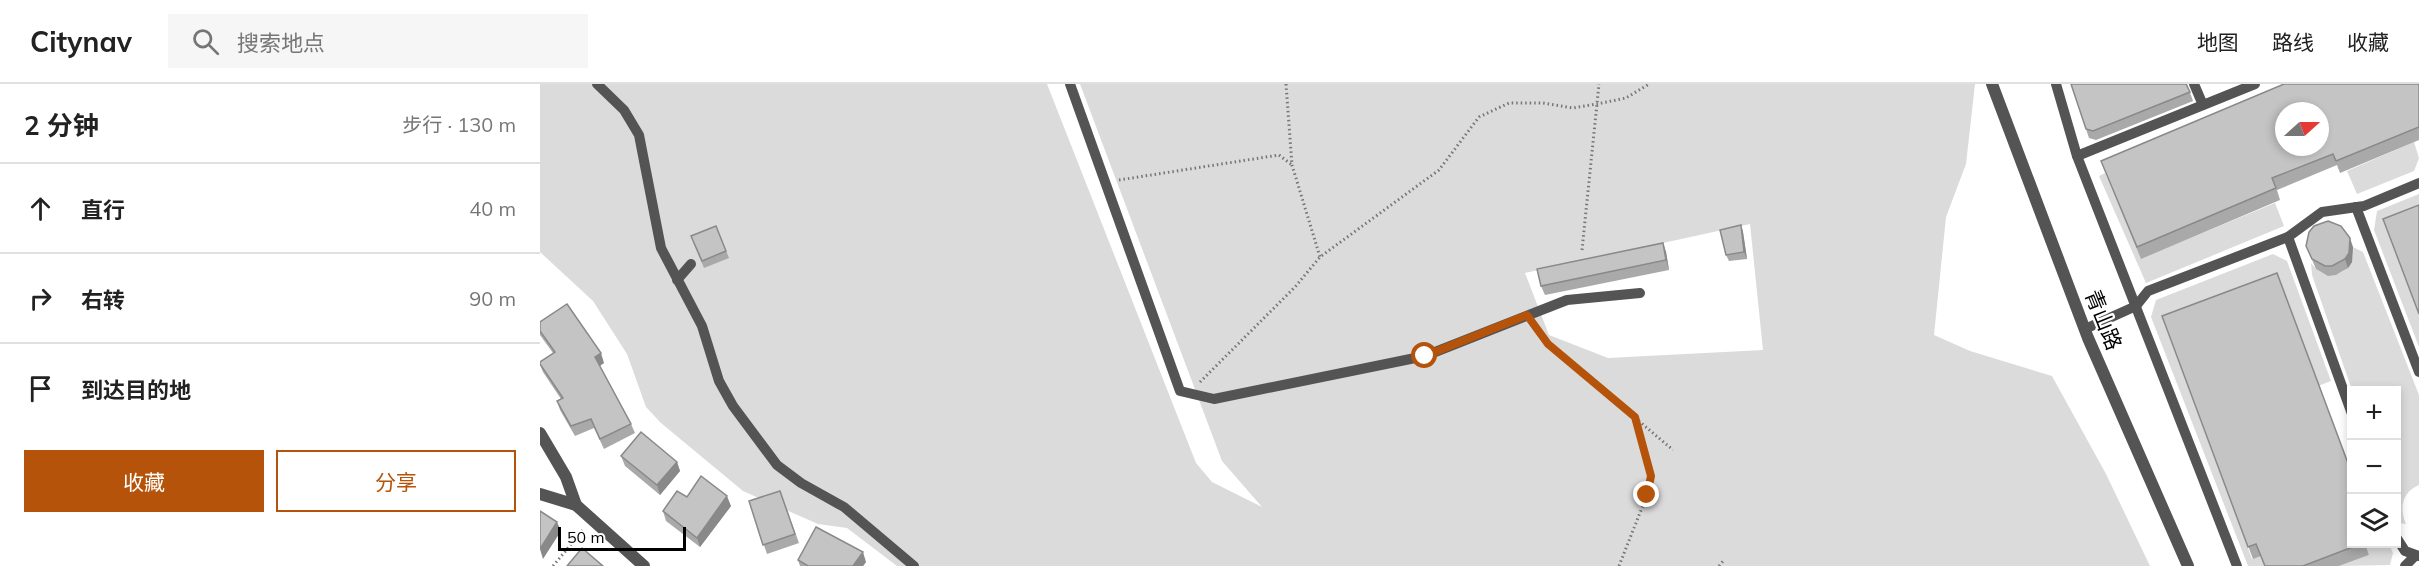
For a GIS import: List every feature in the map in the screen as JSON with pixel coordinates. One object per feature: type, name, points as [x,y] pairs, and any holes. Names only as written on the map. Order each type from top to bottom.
[{"type":"street","name":"青山路","points":[[1992,84],[2085,328],[2188,566]]},
{"type":"street","points":[[540,434],[566,477],[576,504],[644,566]]},
{"type":"street","points":[[540,494],[576,504]]},
{"type":"lane","points":[[597,84],[624,111],[639,135],[661,248],[702,326],[719,381],[733,406],[777,465],[801,483],[844,507],[914,566]]},
{"type":"lane","points":[[1070,84],[1180,391],[1214,399],[1425,356],[1567,300],[1640,292]]},
{"type":"lane","points":[[2056,84],[2077,156],[2237,566]]},
{"type":"lane","points":[[2194,84],[2203,105]]},
{"type":"lane","points":[[2077,156],[2255,84]]},
{"type":"lane","points":[[2085,328],[2136,306],[2148,291],[2288,237],[2322,212],[2356,207],[2419,183]]},
{"type":"lane","points":[[2356,207],[2419,372]]},
{"type":"lane","points":[[2288,237],[2347,400]]},
{"type":"lane","points":[[677,280],[691,264]]},
{"type":"lane","points":[[2401,544],[2405,551],[2417,556],[2404,566]]},
{"type":"path","points":[[1286,84],[1292,165],[1320,257]]},
{"type":"path","points":[[1582,250],[1599,84]]},
{"type":"path","points":[[1188,393],[1295,286],[1320,257],[1439,170],[1479,117],[1509,104],[1543,104],[1573,108],[1597,104],[1626,98],[1649,84]]},
{"type":"path","points":[[1105,183],[1279,155],[1292,165]]},
{"type":"path","points":[[1527,315],[1548,344],[1673,450]]},
{"type":"path","points":[[1619,566],[1647,495],[1651,476],[1635,417]]},
{"type":"path","points":[[553,566],[592,519]]},
{"type":"path","points":[[1719,566],[1723,561]]},
{"type":"shaded area","points":[[540,84],[1047,84],[1196,463],[1212,482],[1262,507],[1222,461],[1080,84],[1975,84],[1966,164],[1946,217],[1934,335],[1970,351],[2052,376],[2106,474],[2150,566],[897,566],[847,528],[818,524],[743,491],[661,423],[646,407],[627,354],[593,301],[540,252]],"holes":[[[1750,224],[1763,350],[1608,358],[1549,335],[1525,273]]]},
{"type":"shaded area","points":[[2414,142],[2419,158],[2414,171],[2357,194],[2347,171]]},
{"type":"shaded area","points":[[2105,173],[2142,258],[2275,203],[2284,226],[2146,283],[2099,176]]},
{"type":"shaded area","points":[[2419,194],[2419,219],[2387,231],[2419,315],[2419,347],[2374,230],[2377,211]]},
{"type":"shaded area","points":[[2353,247],[2363,252],[2419,395],[2419,485],[2409,492],[2404,501],[2403,512],[2406,524],[2401,523],[2401,386],[2351,386],[2312,275],[2311,263],[2325,274],[2332,275],[2345,270],[2353,256]]},
{"type":"shaded area","points":[[2273,254],[2287,261],[2331,381],[2318,386],[2166,328],[2252,559],[2261,556],[2264,566],[2248,566],[2151,317],[2156,300]]},
{"type":"shaded area","points":[[2366,548],[2391,548],[2393,553],[2390,565],[2339,566],[2369,555]]},
{"type":"building","points":[[2071,84],[2186,84],[2190,92],[2093,131],[2086,129]]},
{"type":"building","points":[[2284,84],[2419,84],[2419,127],[2336,161],[2333,154],[2329,156],[2329,102],[2275,102],[2275,156],[2328,156],[2272,178],[2276,188],[2137,247],[2101,161]]},
{"type":"building","points":[[2419,205],[2419,314],[2383,219]]},
{"type":"building","points":[[2328,221],[2341,226],[2350,238],[2349,253],[2345,259],[2332,266],[2325,266],[2312,259],[2306,246],[2309,232],[2314,226]]},
{"type":"building","points":[[1741,225],[1744,252],[1726,255],[1720,230]]},
{"type":"building","points":[[716,226],[726,251],[702,261],[691,236]]},
{"type":"building","points":[[1663,243],[1666,260],[1541,286],[1537,269]]},
{"type":"building","points":[[2277,273],[2347,461],[2347,548],[2350,548],[2303,566],[2265,566],[2256,544],[2248,547],[2162,316]]},
{"type":"building","points":[[567,304],[601,353],[595,357],[631,424],[600,439],[591,419],[571,426],[557,401],[563,398],[540,364],[555,352],[540,331],[540,322]]},
{"type":"building","points":[[641,432],[677,462],[657,485],[621,456]]},
{"type":"building","points":[[701,476],[727,496],[697,538],[663,511],[677,491],[687,497]]},
{"type":"building","points":[[780,491],[795,534],[763,545],[749,501]]},
{"type":"building","points":[[540,511],[557,522],[540,549]]},
{"type":"building","points":[[816,527],[863,552],[853,566],[808,566],[798,560]]},
{"type":"building","points":[[582,548],[603,566],[567,566]]},
{"type":"route","points":[[1425,356],[1527,315],[1548,344],[1635,417],[1651,476],[1647,495]]}]
